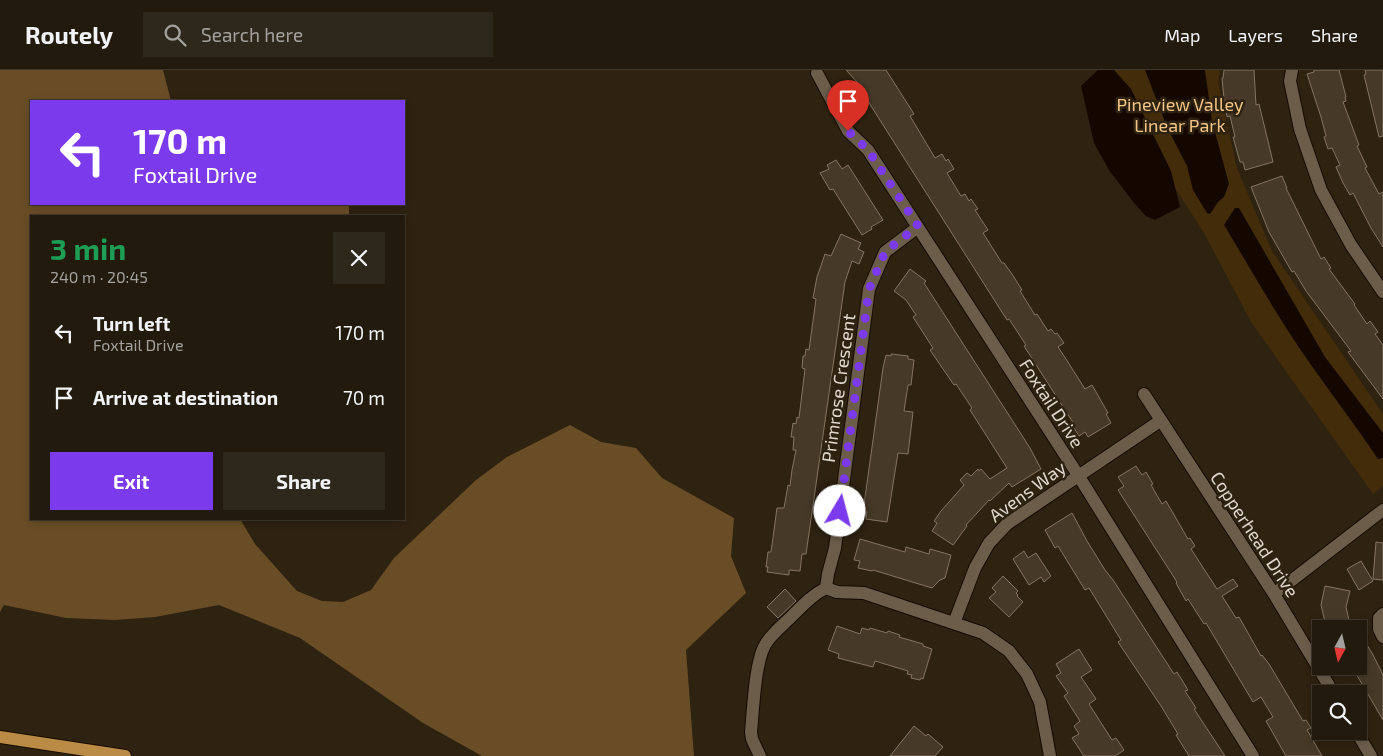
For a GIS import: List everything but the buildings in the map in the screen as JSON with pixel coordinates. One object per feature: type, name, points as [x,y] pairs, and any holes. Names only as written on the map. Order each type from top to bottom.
[{"type":"main road","points":[[0,737],[125,756]]},
{"type":"street","points":[[1292,70],[1290,81],[1300,129],[1321,190],[1351,245],[1383,292]]},
{"type":"street","name":"Foxtail Drive","points":[[817,74],[848,131],[868,150],[918,226],[1078,476],[1253,756]]},
{"type":"street","name":"Primrose Crescent","points":[[826,588],[835,548],[869,289],[885,252],[918,226]]},
{"type":"street","name":"Copperhead Drive","points":[[1144,394],[1274,594],[1329,685]]},
{"type":"street","name":"Avens Way","points":[[954,623],[975,568],[989,543],[1007,524],[1160,421]]},
{"type":"street","points":[[1274,594],[1383,510]]},
{"type":"street","points":[[760,756],[752,740],[751,732],[763,648],[768,640],[794,613],[816,593],[826,588],[837,592],[864,593],[954,623],[983,633],[1009,651],[1028,674],[1040,702],[1050,756]]},
{"type":"street","points":[[1383,614],[1380,618],[1379,630],[1383,637]]},
{"type":"street","points":[[1361,740],[1371,756]]},
{"type":"green space","name":"Pineview Valley Linear Park","points":[[1099,70],[1220,70],[1218,83],[1237,168],[1272,251],[1383,414],[1383,486],[1373,494],[1251,322],[1204,233]]},
{"type":"shaded area","points":[[0,70],[163,70],[171,100],[30,100],[30,205],[349,205],[349,215],[30,215],[30,520],[241,520],[255,544],[297,591],[322,601],[343,602],[371,590],[394,558],[476,480],[507,457],[570,425],[601,442],[636,448],[662,478],[734,518],[731,556],[746,593],[686,650],[694,756],[482,756],[423,723],[300,638],[219,605],[155,617],[115,620],[66,618],[4,605],[0,612]]},
{"type":"shaded area","points":[[1098,70],[1114,70],[1131,89],[1171,171],[1180,207],[1155,220],[1146,216],[1134,203],[1109,170],[1094,143],[1081,86]]},
{"type":"shaded area","points":[[1145,70],[1205,70],[1212,121],[1229,184],[1224,197],[1210,214],[1207,213],[1193,190],[1187,166],[1167,127]]},
{"type":"shaded area","points":[[1235,208],[1239,208],[1325,357],[1383,433],[1383,458],[1378,459],[1298,345],[1224,225]]},
{"type":"route","points":[[840,511],[869,289],[885,252],[918,226],[868,150],[848,131]]}]
